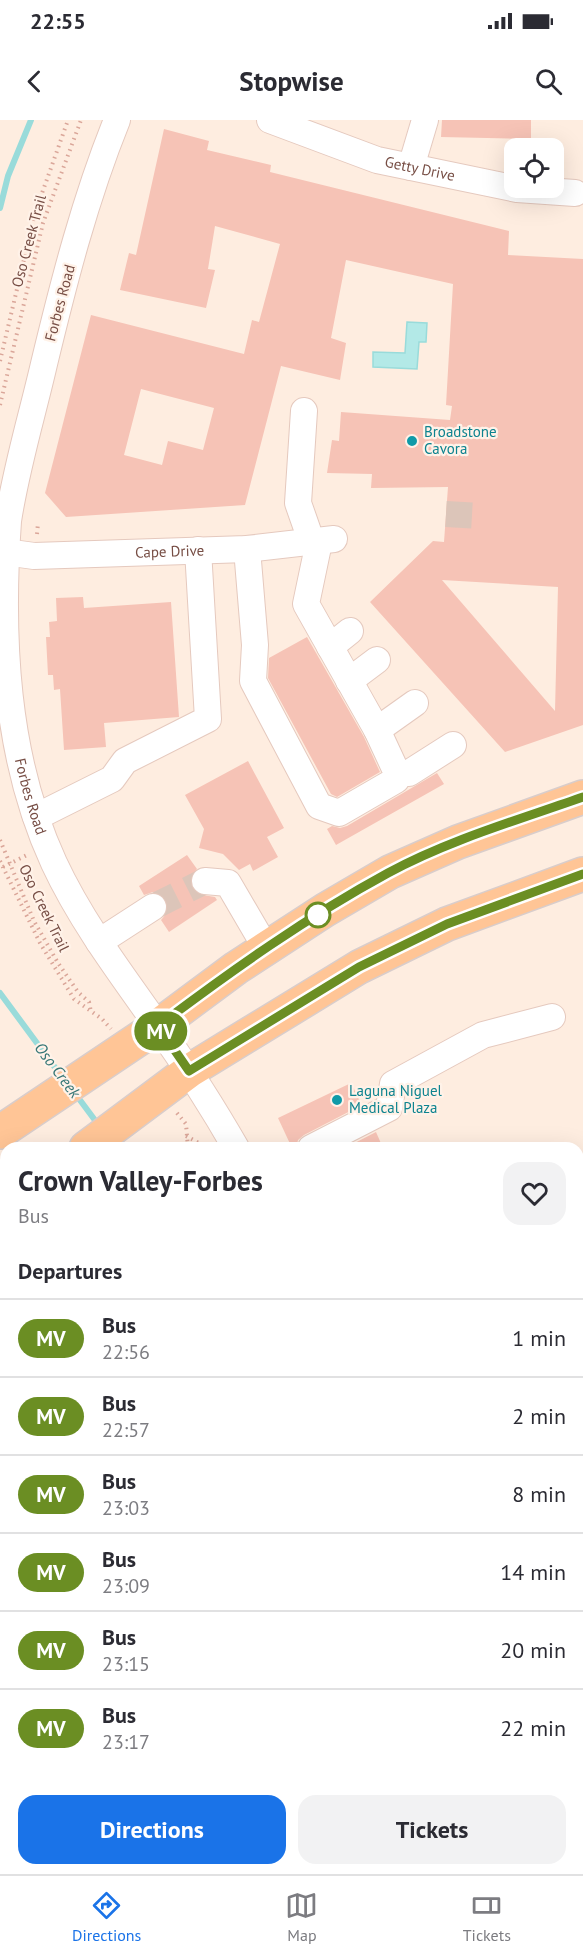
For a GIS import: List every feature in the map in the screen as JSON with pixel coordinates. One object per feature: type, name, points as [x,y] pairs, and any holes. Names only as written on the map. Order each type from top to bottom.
[{"type":"main road","points":[[0,1132],[158,1026],[266,948],[390,872],[458,842],[583,797]]},
{"type":"main road","points":[[94,1142],[189,1071],[359,967],[447,924],[583,874]]},
{"type":"street","name":"Forbes Road","points":[[117,120],[96,172],[61,294],[9,520],[5,552],[2,634],[5,694],[11,727],[36,817],[54,863],[99,942],[189,1071],[233,1142]]},
{"type":"street","name":"Getty Drive","points":[[270,120],[377,160],[517,189],[574,193]]},
{"type":"street","points":[[411,167],[425,120]]},
{"type":"street","points":[[247,549],[255,645],[253,681],[319,806],[339,813],[396,780],[397,774],[377,730],[306,604],[322,541],[298,503],[304,411]]},
{"type":"street","name":"Cape Drive","points":[[5,552],[34,556],[247,549],[322,541]]},
{"type":"street","points":[[36,817],[112,779],[126,761],[208,719],[198,550]]},
{"type":"street","points":[[330,647],[350,631]]},
{"type":"street","points":[[349,681],[376,660]]},
{"type":"street","points":[[377,730],[416,703]]},
{"type":"street","points":[[397,774],[409,773],[453,746]]},
{"type":"street","points":[[205,881],[228,883],[266,948]]},
{"type":"street","points":[[99,942],[153,907]]},
{"type":"street","points":[[323,1142],[388,1108],[393,1084],[483,1035],[552,1017]]},
{"type":"path","name":"Oso Creek Trail","points":[[0,361],[35,213],[68,120]]},
{"type":"path","name":"Oso Creek Trail","points":[[0,405],[43,223],[81,120]]},
{"type":"path","name":"Oso Creek Trail","points":[[0,840],[34,921],[58,963],[78,992],[89,1002],[90,1012]]},
{"type":"path","name":"Oso Creek Trail","points":[[0,861],[40,943],[74,999],[102,1018]]},
{"type":"path","points":[[186,1124],[187,1142]]},
{"type":"path","points":[[186,1136],[197,1142]]},
{"type":"water","points":[[407,322],[427,323],[426,342],[419,342],[417,369],[373,367],[373,352],[405,353]]},
{"type":"building","points":[[442,120],[531,120],[531,138],[441,137]]},
{"type":"building","points":[[164,129],[209,141],[207,150],[271,165],[270,172],[509,231],[508,255],[583,259],[583,725],[505,752],[370,602],[433,541],[444,542],[448,487],[371,488],[372,474],[327,473],[332,440],[339,441],[341,412],[450,420],[452,406],[446,405],[453,284],[346,260],[331,338],[346,343],[340,380],[281,366],[245,505],[66,517],[45,493],[91,315],[244,354],[252,320],[259,322],[280,244],[215,226],[208,269],[215,270],[206,308],[120,290],[129,253],[136,255]],"holes":[[[141,389],[214,408],[203,450],[168,441],[162,465],[124,455]],[[442,580],[558,587],[555,711]]]},
{"type":"building","points":[[83,597],[84,608],[171,602],[179,717],[104,723],[106,747],[64,750],[60,689],[54,690],[53,675],[48,675],[46,637],[50,637],[49,622],[57,621],[56,598]]},
{"type":"building","points":[[307,637],[364,737],[380,772],[337,797],[331,794],[268,678],[269,658]]},
{"type":"building","points":[[248,761],[284,828],[267,837],[278,857],[253,871],[250,864],[239,870],[223,854],[199,848],[204,829],[185,795]]},
{"type":"building","points":[[437,773],[444,784],[336,845],[327,829],[332,826],[340,828],[347,826]]},
{"type":"building","points":[[187,855],[197,869],[190,879],[192,888],[197,894],[215,897],[217,900],[169,932],[161,920],[168,907],[165,898],[153,892],[144,895],[139,886]]},
{"type":"building","points":[[351,1083],[362,1105],[304,1135],[298,1142],[289,1142],[278,1118]]},
{"type":"building","points":[[376,1132],[380,1142],[357,1142]]},
{"type":"waterway","name":"Oso Creek","points":[[0,208],[8,176],[31,120]]},
{"type":"waterway","name":"Oso Creek","points":[[0,993],[62,1077]]},
{"type":"waterway","name":"Oso Creek","points":[[74,1092],[100,1127]]},
{"type":"tunnel","points":[[446,514],[481,516]]},
{"type":"tunnel","points":[[153,907],[205,881]]},
{"type":"bus line","name":"MV","points":[[583,797],[458,842],[390,872],[325,910],[236,968],[158,1026],[189,1071],[359,967],[447,924],[583,874]]},
{"type":"place","name":"Broadstone Cavora","points":[[412,441]]},
{"type":"place","name":"Laguna Niguel Medical Plaza","points":[[337,1100]]}]
